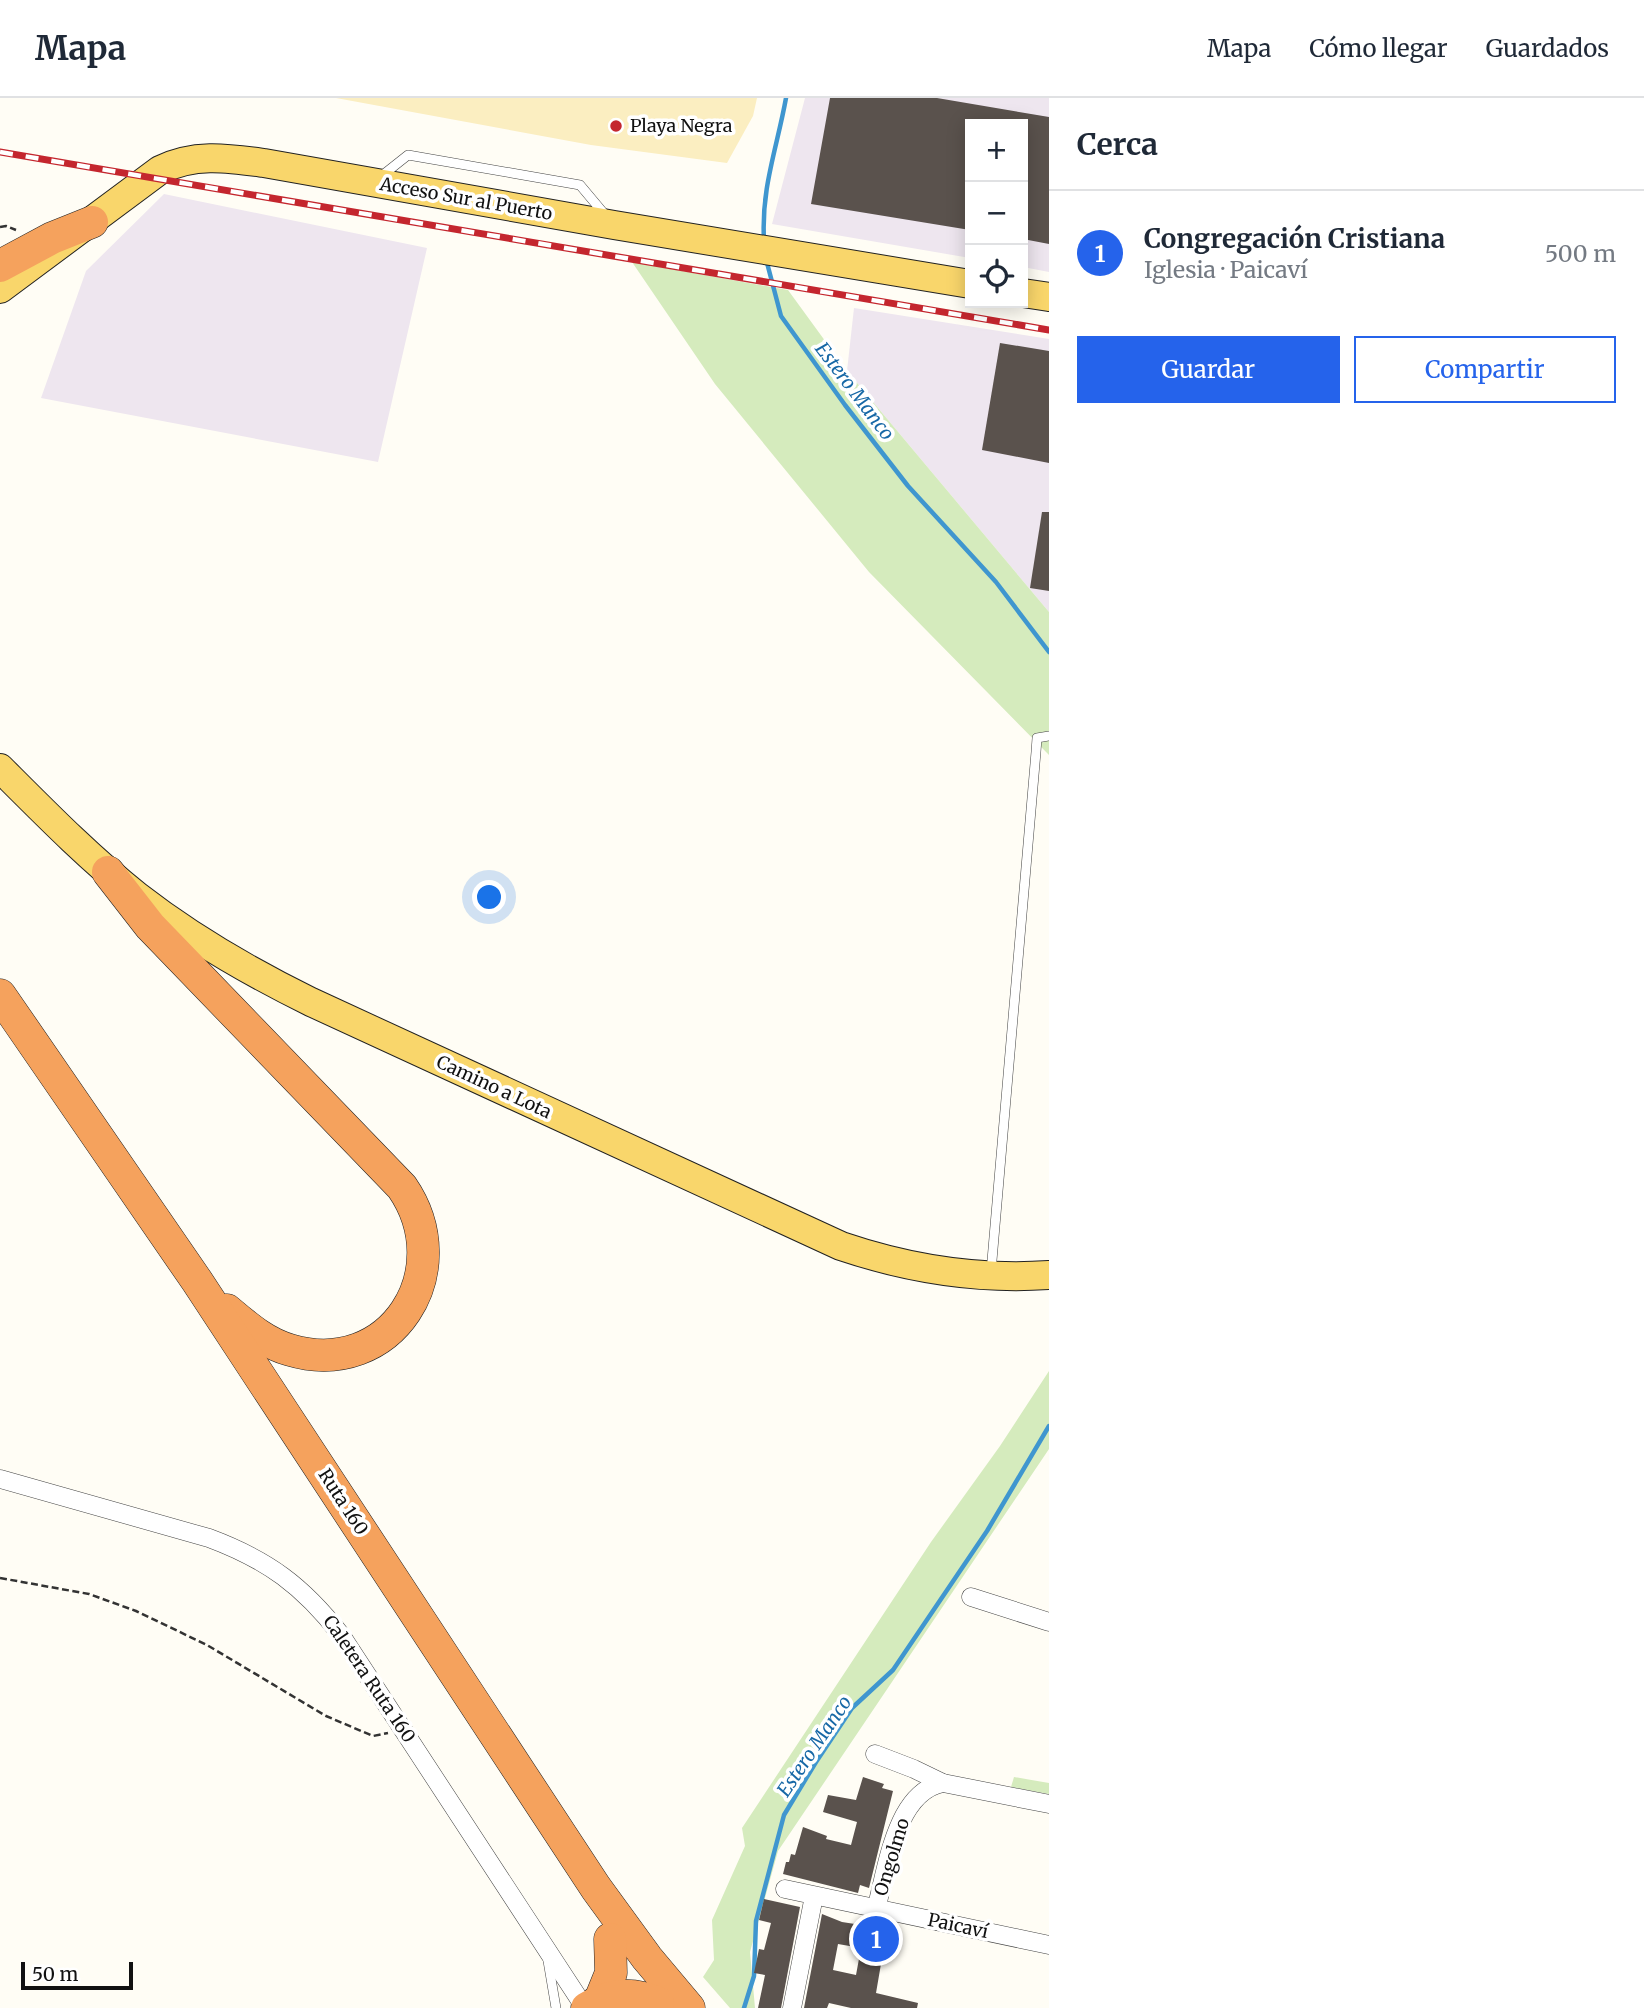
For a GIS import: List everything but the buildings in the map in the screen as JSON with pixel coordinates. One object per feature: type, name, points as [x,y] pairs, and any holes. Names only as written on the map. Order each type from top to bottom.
[{"type":"highway","points":[[0,266],[52,238],[92,222]]},
{"type":"highway","points":[[108,872],[159,936],[402,1187],[416,1210],[423,1235],[422,1273],[404,1315],[385,1335],[352,1352],[314,1355],[275,1345],[244,1324],[197,1281]]},
{"type":"highway","name":"Ruta 160","points":[[0,995],[197,1281],[596,1888],[646,1958],[670,2006]]},
{"type":"highway","name":"Ruta 160","points":[[0,1030],[238,1377],[610,1939],[670,2006]]},
{"type":"highway","points":[[591,2005],[611,1973],[610,1939]]},
{"type":"highway","points":[[591,2005],[626,1995],[648,1998],[670,2006]]},
{"type":"main road","name":"Acceso Sur al Puerto","points":[[0,289],[160,170],[182,161],[218,157],[965,284]]},
{"type":"main road","points":[[1028,294],[1049,298]]},
{"type":"main road","name":"Camino a Lota","points":[[0,768],[108,872],[192,935],[274,984],[829,1241],[919,1268],[991,1277],[1049,1275]]},
{"type":"street","name":"Caletera Ruta 160","points":[[0,1479],[209,1538],[238,1549],[266,1564],[318,1605],[341,1635],[535,1930],[591,2005]]},
{"type":"street","points":[[971,1597],[1049,1622]]},
{"type":"street","points":[[875,1754],[943,1783],[1049,1804]]},
{"type":"street","name":"Ongolmo","points":[[876,1909],[895,1839],[906,1813],[921,1793],[943,1783]]},
{"type":"street","name":"Paicaví","points":[[785,1889],[1049,1945]]},
{"type":"street","points":[[792,2008],[814,1896]]},
{"type":"lane","points":[[991,1277],[1037,738],[1049,736]]},
{"type":"lane","points":[[535,1930],[548,1962],[556,2008]]},
{"type":"path","points":[[0,1578],[89,1594],[136,1611],[207,1645],[326,1716],[373,1736],[388,1733],[401,1725]]},
{"type":"shaded area","points":[[805,98],[1049,98],[1049,272],[1028,268],[1028,119],[965,119],[965,257],[772,224]]},
{"type":"shaded area","points":[[164,194],[427,248],[378,462],[41,398],[86,271]]},
{"type":"shaded area","points":[[854,308],[1049,339],[1049,612],[847,371]]},
{"type":"green space","points":[[632,262],[788,290],[847,371],[1049,612],[1049,755],[869,572],[715,384]]},
{"type":"green space","points":[[1049,1371],[1049,1449],[778,1851],[750,1952],[755,2008],[730,2008],[703,1977],[714,1960],[712,1920],[745,1846],[742,1828],[931,1542],[1000,1446]]},
{"type":"green space","points":[[1014,1777],[1049,1783],[1049,1794],[1011,1787]]},
{"type":"sand","name":"Playa Negra","points":[[336,98],[757,98],[753,116],[727,163],[591,145]]},
{"type":"waterway","name":"Estero Manco","points":[[764,240],[767,185],[786,98]]},
{"type":"waterway","name":"Estero Manco","points":[[766,259],[781,316],[845,405],[908,486],[996,582],[1049,652]]},
{"type":"waterway","name":"Estero Manco","points":[[744,2008],[754,1976],[756,1921],[784,1815],[852,1708],[893,1670],[987,1531],[1049,1426]]},
{"type":"railway","points":[[0,152],[1049,330]]},
{"type":"place","name":"Playa Negra","points":[[616,126]]},
{"type":"place","name":"Congregación Cristiana","points":[[876,1939]]}]
